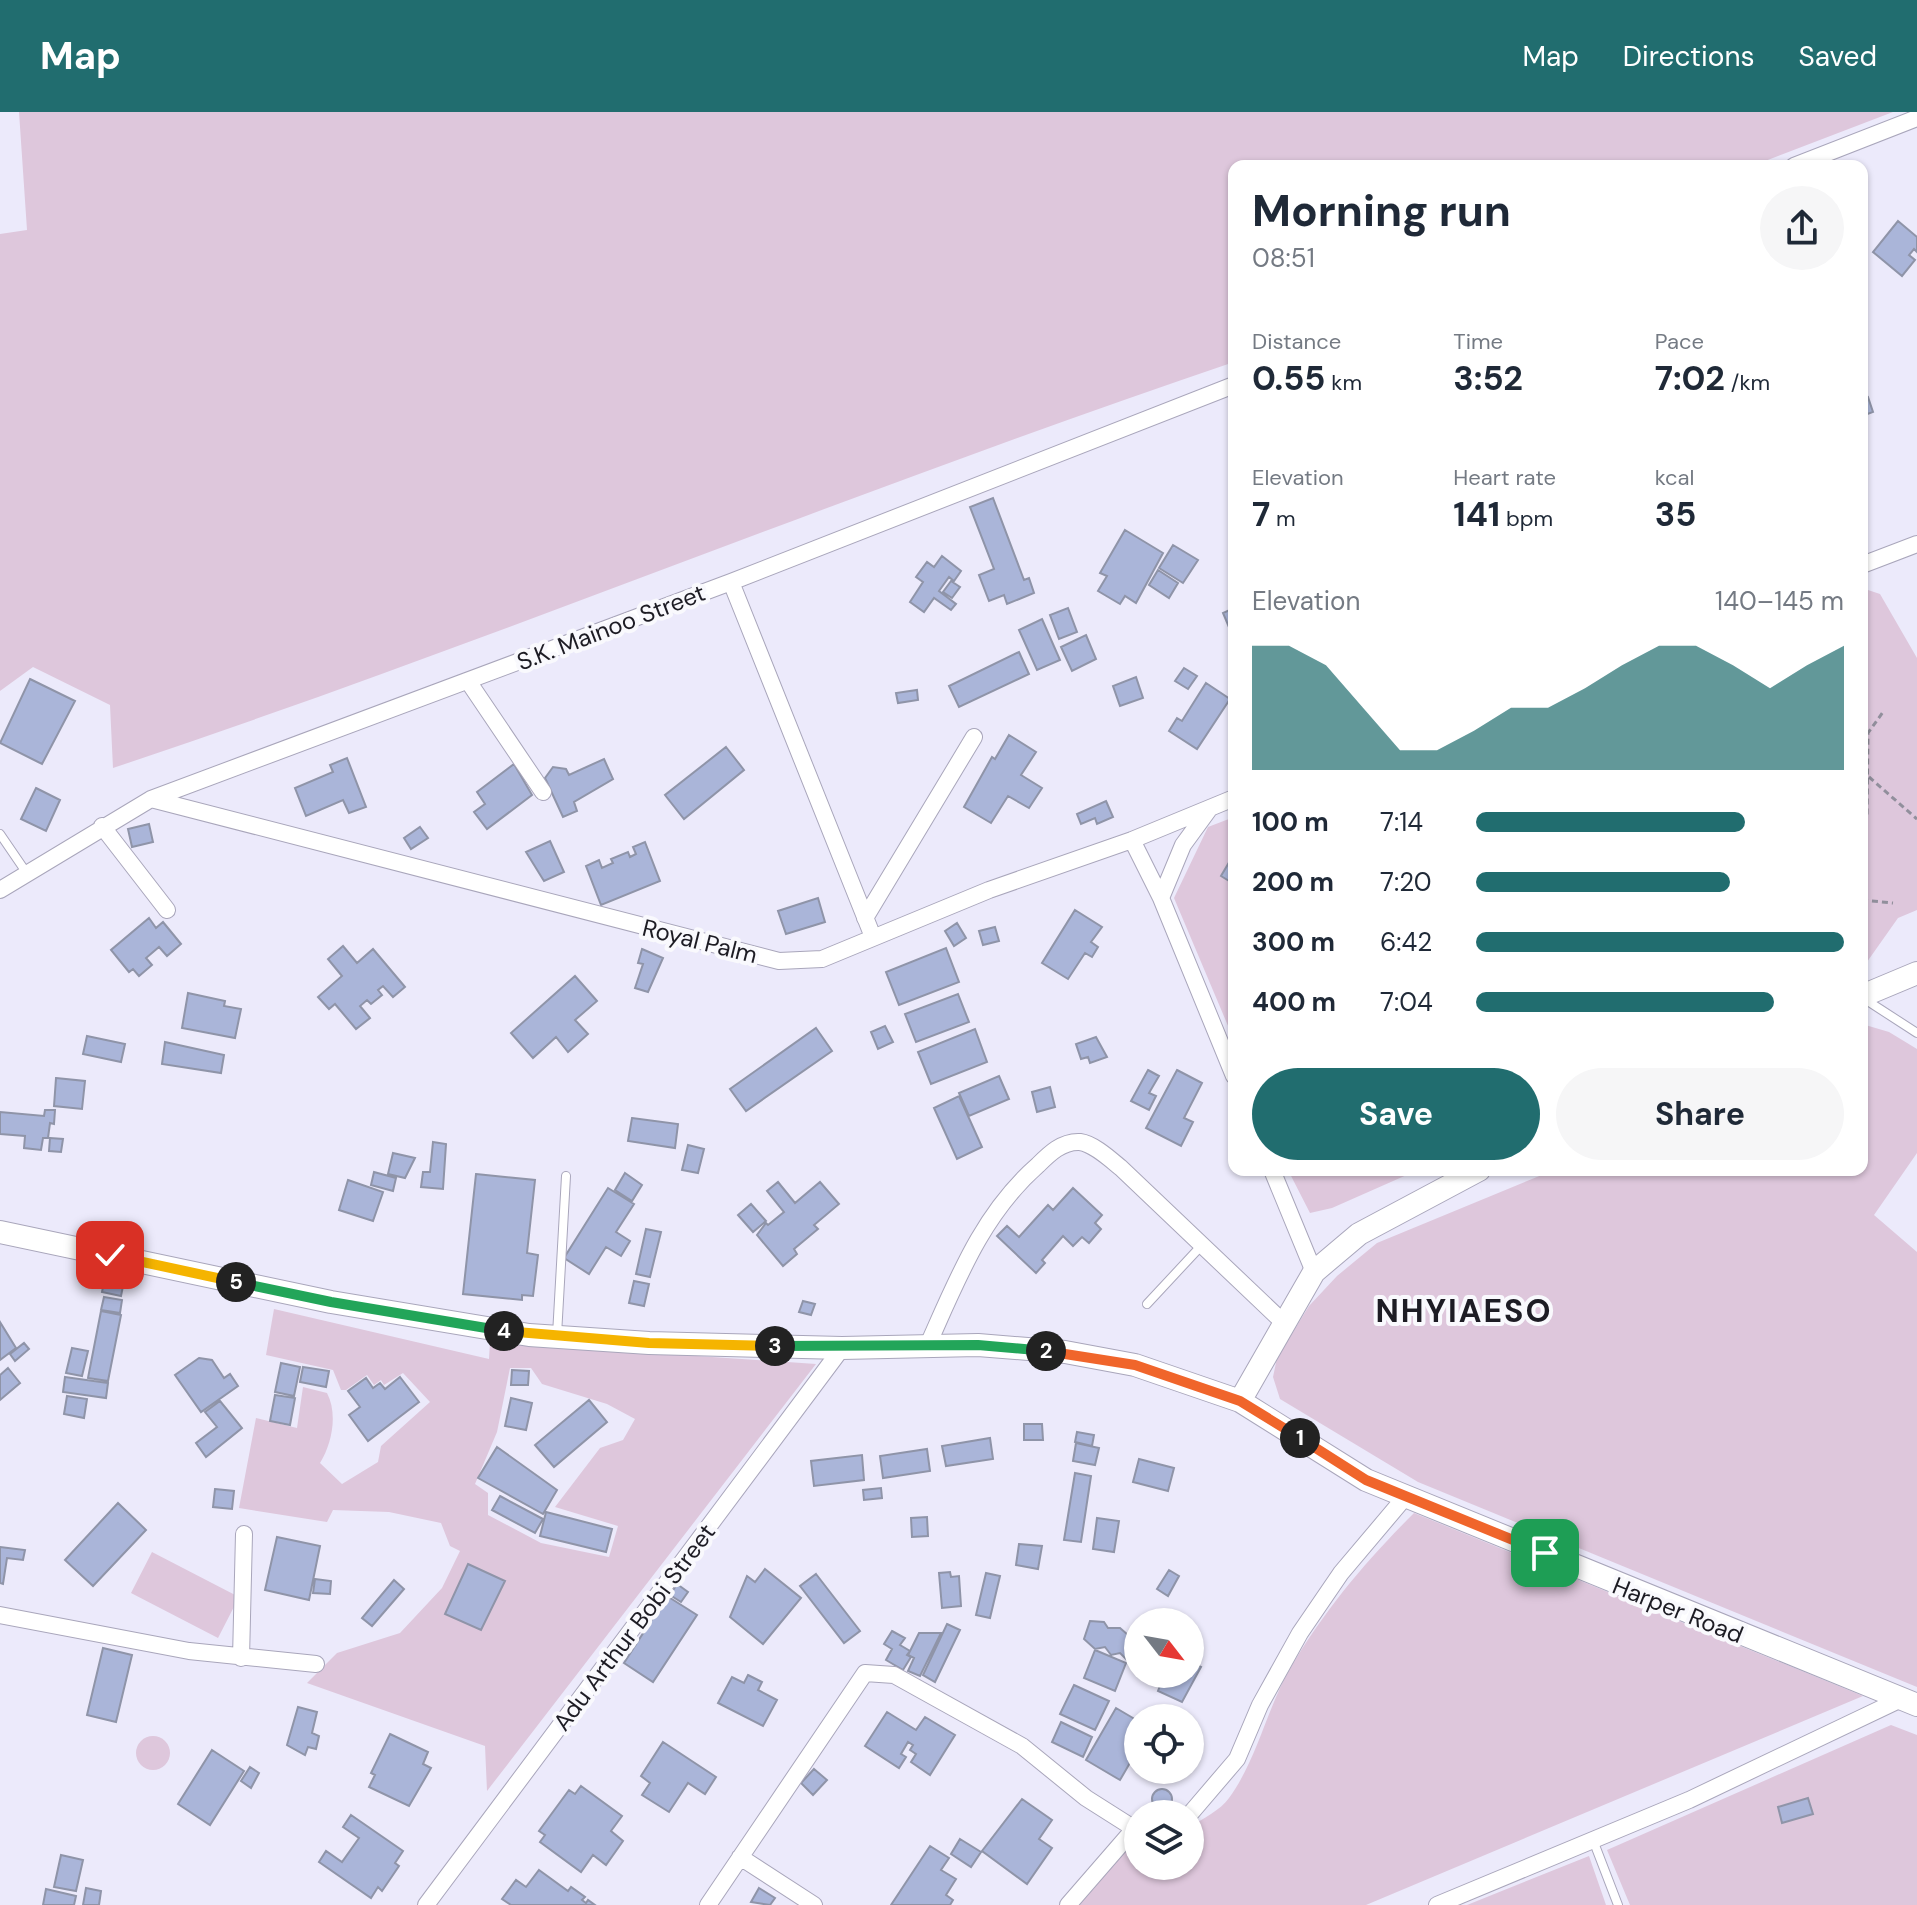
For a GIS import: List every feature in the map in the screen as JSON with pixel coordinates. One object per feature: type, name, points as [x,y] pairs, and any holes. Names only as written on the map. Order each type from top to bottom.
[{"type":"main road","points":[[1868,994],[1917,973]]},
{"type":"main road","points":[[1240,1401],[1314,1272],[1359,1234],[1468,1176]]},
{"type":"main road","name":"Harper Road","points":[[0,1232],[331,1302],[557,1336],[649,1343],[842,1348],[978,1345],[1065,1352],[1135,1365],[1240,1401],[1366,1480],[1909,1702]]},
{"type":"street","points":[[1809,160],[1917,118]]},
{"type":"street","name":"S.K. Mainoo Street","points":[[0,890],[151,799],[731,582],[1228,387]]},
{"type":"street","points":[[1868,563],[1917,544]]},
{"type":"street","points":[[731,582],[873,937]]},
{"type":"street","points":[[468,681],[543,792]]},
{"type":"street","points":[[865,918],[974,737]]},
{"type":"street","name":"Royal Palm","points":[[151,799],[779,961],[822,959],[989,890],[1132,840],[1228,800]]},
{"type":"street","points":[[1161,898],[1183,845],[1211,807]]},
{"type":"street","points":[[102,826],[167,910]]},
{"type":"street","points":[[1132,840],[1161,898],[1228,1061]]},
{"type":"street","points":[[927,1347],[972,1247],[1012,1187],[1058,1147],[1080,1142],[1103,1154],[1285,1324]]},
{"type":"street","points":[[1274,1176],[1314,1272]]},
{"type":"street","name":"Adu Arthur Bobi Street","points":[[426,1905],[842,1348]]},
{"type":"street","points":[[1202,1800],[1237,1759],[1260,1705],[1300,1633],[1341,1573],[1406,1496]]},
{"type":"street","points":[[241,1658],[244,1534]]},
{"type":"street","points":[[0,1615],[241,1658],[316,1664]]},
{"type":"street","points":[[708,1905],[865,1673],[878,1671],[894,1675],[1022,1746],[1086,1798],[1124,1822]]},
{"type":"street","points":[[1437,1905],[1689,1800],[1909,1702]]},
{"type":"street","points":[[1068,1905],[1124,1843]]},
{"type":"street","points":[[740,1857],[814,1905]]},
{"type":"lane","points":[[0,834],[26,872]]},
{"type":"lane","points":[[1868,1001],[1917,1033]]},
{"type":"lane","points":[[557,1336],[566,1176]]},
{"type":"lane","points":[[1147,1304],[1202,1245]]},
{"type":"lane","points":[[1593,1840],[1618,1905]]},
{"type":"path","points":[[1883,712],[1868,733],[1868,776],[1917,819]]},
{"type":"path","points":[[1868,901],[1893,903]]},
{"type":"shaded area","points":[[19,112],[1893,112],[1768,160],[1228,160],[1228,364],[953,461],[254,720],[113,768],[110,705],[33,667],[0,691],[0,234],[27,230]]},
{"type":"shaded area","points":[[1868,590],[1880,594],[1917,658],[1917,910],[1898,918],[1868,960]]},
{"type":"shaded area","points":[[1228,819],[1228,1026],[1174,898],[1208,827]]},
{"type":"shaded area","points":[[1868,1026],[1889,1032],[1917,1049],[1917,1153],[1874,1215],[1917,1252],[1917,1687],[1418,1482],[1280,1399],[1273,1377],[1277,1358],[1309,1306],[1337,1276],[1377,1243],[1539,1176],[1868,1176]]},
{"type":"shaded area","points":[[1291,1176],[1404,1176],[1332,1208],[1310,1213]]},
{"type":"shaded area","points":[[274,1309],[489,1359],[490,1342],[816,1364],[487,1791],[485,1746],[307,1683],[337,1653],[400,1633],[442,1588],[460,1551],[450,1546],[441,1523],[389,1512],[333,1510],[327,1522],[239,1508],[256,1418],[297,1428],[303,1387],[327,1393],[332,1410],[332,1429],[320,1463],[342,1484],[378,1462],[381,1446],[430,1402],[403,1373],[384,1385],[381,1380],[374,1385],[367,1375],[346,1390],[341,1390],[333,1370],[266,1355]],"holes":[[[510,1368],[531,1368],[542,1384],[607,1404],[635,1419],[623,1440],[600,1448],[555,1507],[618,1526],[609,1557],[541,1543],[488,1515],[488,1493],[475,1484],[497,1432]]]},
{"type":"shaded area","points":[[1414,1513],[1863,1696],[1366,1905],[1065,1905],[1113,1852],[1124,1852],[1124,1880],[1204,1880],[1204,1818],[1229,1798],[1239,1783],[1292,1665],[1319,1623],[1379,1549]]},
{"type":"shaded area","points":[[152,1552],[239,1597],[218,1638],[131,1593]]},
{"type":"shaded area","points":[[1891,1725],[1917,1735],[1917,1905],[1630,1905],[1607,1850]]},
{"type":"shaded area","points":[[153,1736],[165,1741],[170,1753],[165,1765],[153,1770],[141,1765],[136,1753],[141,1741]]},
{"type":"shaded area","points":[[1589,1856],[1606,1905],[1467,1905]]},
{"type":"building","points":[[1898,221],[1917,237],[1917,252],[1914,249],[1909,255],[1915,260],[1902,276],[1873,252]]},
{"type":"building","points":[[1868,397],[1873,412],[1868,414]]},
{"type":"building","points":[[993,498],[1024,580],[1029,578],[1034,593],[1007,604],[1004,595],[989,601],[979,575],[994,569],[970,507]]},
{"type":"building","points":[[1125,530],[1163,553],[1136,603],[1125,596],[1120,604],[1098,591],[1107,576],[1100,573]]},
{"type":"building","points":[[1173,545],[1198,560],[1183,583],[1159,568]]},
{"type":"building","points":[[942,556],[961,571],[954,581],[949,577],[939,591],[956,604],[951,610],[934,598],[924,612],[910,602],[923,582],[916,577],[927,562],[934,567]]},
{"type":"building","points":[[1158,570],[1178,583],[1169,598],[1149,585]]},
{"type":"building","points":[[951,581],[960,587],[952,598],[943,592]]},
{"type":"building","points":[[1068,608],[1077,632],[1059,639],[1050,615]]},
{"type":"building","points":[[1042,619],[1060,660],[1037,670],[1019,630]]},
{"type":"building","points":[[1086,635],[1096,659],[1072,671],[1061,647]]},
{"type":"building","points":[[1019,652],[1029,674],[959,707],[949,686]]},
{"type":"building","points":[[1184,668],[1197,676],[1188,689],[1175,681]]},
{"type":"building","points":[[1136,677],[1143,698],[1120,706],[1113,686]]},
{"type":"building","points":[[30,679],[75,701],[42,764],[0,743]]},
{"type":"building","points":[[1206,683],[1228,698],[1197,749],[1169,731],[1177,718],[1182,721]]},
{"type":"building","points":[[917,690],[918,700],[898,703],[896,693]]},
{"type":"building","points":[[1009,735],[1036,752],[1021,775],[1042,788],[1029,808],[1008,796],[991,823],[964,807],[992,757],[995,759]]},
{"type":"building","points":[[726,747],[744,770],[684,819],[665,795]]},
{"type":"building","points":[[347,758],[366,807],[349,813],[343,800],[306,816],[295,788],[333,772],[330,765]]},
{"type":"building","points":[[604,759],[613,779],[574,802],[577,811],[563,817],[545,778],[553,767],[566,769],[569,775]]},
{"type":"building","points":[[514,764],[532,795],[487,829],[474,812],[485,804],[477,792]]},
{"type":"building","points":[[36,788],[60,800],[46,831],[21,819]]},
{"type":"building","points":[[1106,801],[1113,817],[1097,824],[1095,818],[1081,824],[1077,814]]},
{"type":"building","points":[[149,824],[153,842],[132,847],[128,829]]},
{"type":"building","points":[[420,827],[428,838],[411,849],[404,838]]},
{"type":"building","points":[[550,841],[564,872],[544,881],[526,852]]},
{"type":"building","points":[[645,842],[660,881],[601,905],[586,866],[599,860],[602,868],[613,863],[611,859],[628,852],[630,857],[636,854],[633,847]]},
{"type":"building","points":[[1228,864],[1228,880],[1221,876]]},
{"type":"building","points":[[818,898],[825,922],[786,934],[778,911]]},
{"type":"building","points":[[1075,910],[1102,927],[1091,942],[1098,947],[1092,957],[1085,953],[1068,979],[1042,963]]},
{"type":"building","points":[[149,918],[156,928],[163,922],[181,944],[167,956],[159,947],[146,958],[152,965],[139,976],[133,969],[129,972],[111,950]]},
{"type":"building","points":[[957,923],[966,938],[954,946],[945,931]]},
{"type":"building","points":[[995,927],[999,941],[983,945],[979,931]]},
{"type":"building","points":[[343,946],[357,963],[373,949],[405,987],[393,997],[383,986],[378,990],[382,995],[371,1004],[367,1000],[360,1006],[370,1018],[356,1029],[335,1004],[329,1009],[318,997],[342,976],[328,959]]},
{"type":"building","points":[[946,948],[959,982],[899,1005],[886,972]]},
{"type":"building","points":[[642,949],[663,958],[648,992],[635,988],[643,964],[638,963]]},
{"type":"building","points":[[575,976],[597,1001],[575,1020],[588,1034],[568,1052],[556,1037],[533,1058],[511,1033]]},
{"type":"building","points":[[188,993],[225,1001],[224,1006],[241,1009],[235,1038],[182,1028]]},
{"type":"building","points":[[958,994],[969,1022],[916,1042],[905,1014]]},
{"type":"building","points":[[885,1026],[893,1042],[878,1049],[871,1032]]},
{"type":"building","points":[[816,1028],[832,1051],[746,1111],[730,1089]]},
{"type":"building","points":[[975,1029],[987,1062],[931,1084],[918,1052]]},
{"type":"building","points":[[87,1036],[125,1044],[121,1062],[83,1054]]},
{"type":"building","points":[[1096,1037],[1107,1057],[1090,1063],[1088,1057],[1081,1059],[1076,1044]]},
{"type":"building","points":[[165,1042],[224,1055],[221,1073],[162,1064]]},
{"type":"building","points":[[1148,1070],[1159,1076],[1149,1093],[1156,1096],[1149,1110],[1131,1101]]},
{"type":"building","points":[[1177,1070],[1202,1083],[1184,1118],[1193,1122],[1181,1146],[1146,1128]]},
{"type":"building","points":[[999,1076],[1009,1099],[969,1116],[959,1093]]},
{"type":"building","points":[[56,1078],[85,1081],[82,1109],[54,1106]]},
{"type":"building","points":[[1050,1087],[1055,1107],[1037,1112],[1032,1092]]},
{"type":"building","points":[[959,1096],[982,1147],[957,1159],[934,1108]]},
{"type":"building","points":[[45,1110],[55,1110],[54,1124],[50,1123],[48,1138],[43,1138],[41,1150],[24,1148],[25,1136],[0,1134],[0,1112],[44,1116]]},
{"type":"building","points":[[632,1118],[678,1124],[675,1148],[628,1141]]},
{"type":"building","points":[[50,1138],[63,1139],[61,1152],[49,1151]]},
{"type":"building","points":[[433,1142],[446,1144],[443,1189],[421,1187],[423,1172],[430,1172]]},
{"type":"building","points":[[688,1145],[704,1149],[698,1173],[682,1170]]},
{"type":"building","points":[[393,1153],[415,1158],[405,1178],[388,1174]]},
{"type":"building","points":[[374,1172],[396,1178],[393,1191],[371,1185]]},
{"type":"building","points":[[625,1173],[642,1185],[632,1201],[615,1190]]},
{"type":"building","points":[[476,1174],[535,1180],[527,1253],[538,1255],[533,1296],[522,1295],[522,1300],[463,1294]]},
{"type":"building","points":[[348,1180],[383,1192],[373,1221],[339,1210]]},
{"type":"building","points":[[778,1182],[795,1203],[820,1182],[839,1204],[814,1225],[818,1229],[794,1249],[797,1254],[783,1266],[757,1235],[766,1223],[768,1225],[784,1212],[767,1191]]},
{"type":"building","points":[[608,1188],[634,1204],[616,1232],[630,1241],[621,1256],[606,1247],[589,1274],[564,1258]]},
{"type":"building","points":[[1073,1188],[1102,1215],[1095,1223],[1101,1229],[1089,1243],[1082,1237],[1073,1246],[1063,1236],[1042,1260],[1045,1263],[1036,1273],[997,1236],[1007,1226],[1019,1237],[1048,1205],[1053,1210]]},
{"type":"building","points":[[751,1204],[766,1221],[753,1232],[738,1215]]},
{"type":"building","points":[[646,1229],[661,1232],[650,1277],[636,1274]]},
{"type":"building","points":[[105,1277],[124,1281],[121,1296],[102,1292]]},
{"type":"building","points":[[634,1281],[649,1284],[644,1306],[629,1303]]},
{"type":"building","points":[[104,1297],[122,1300],[120,1313],[101,1310]]},
{"type":"building","points":[[803,1301],[815,1304],[811,1315],[799,1312]]},
{"type":"building","points":[[101,1311],[121,1315],[108,1381],[88,1378]]},
{"type":"building","points":[[0,1322],[16,1348],[0,1360]]},
{"type":"building","points":[[24,1343],[29,1349],[15,1361],[10,1354]]},
{"type":"building","points":[[72,1348],[88,1351],[82,1376],[66,1373]]},
{"type":"building","points":[[199,1358],[212,1360],[224,1378],[230,1374],[238,1386],[201,1412],[175,1375]]},
{"type":"building","points":[[281,1363],[300,1367],[294,1396],[275,1392]]},
{"type":"building","points":[[303,1367],[329,1371],[326,1387],[300,1382]]},
{"type":"building","points":[[8,1368],[20,1383],[0,1400],[0,1375]]},
{"type":"building","points":[[512,1370],[529,1371],[528,1385],[511,1385]]},
{"type":"building","points":[[65,1377],[108,1383],[106,1398],[63,1392]]},
{"type":"building","points":[[400,1377],[419,1402],[368,1441],[349,1415],[360,1407],[348,1391],[366,1378],[373,1388],[380,1383],[385,1389]]},
{"type":"building","points":[[275,1395],[295,1398],[290,1425],[270,1421]]},
{"type":"building","points":[[67,1396],[87,1399],[84,1418],[64,1414]]},
{"type":"building","points":[[511,1398],[532,1403],[526,1430],[505,1426]]},
{"type":"building","points":[[589,1400],[607,1422],[554,1467],[535,1445]]},
{"type":"building","points":[[220,1401],[242,1428],[206,1457],[196,1443],[217,1427],[205,1412]]},
{"type":"building","points":[[1024,1424],[1042,1424],[1043,1440],[1024,1440]]},
{"type":"building","points":[[1077,1432],[1094,1435],[1092,1446],[1075,1442]]},
{"type":"building","points":[[990,1438],[993,1459],[946,1466],[942,1446]]},
{"type":"building","points":[[1076,1443],[1099,1448],[1095,1465],[1073,1461]]},
{"type":"building","points":[[497,1447],[557,1490],[543,1514],[478,1478]]},
{"type":"building","points":[[927,1449],[930,1471],[883,1478],[880,1456]]},
{"type":"building","points":[[862,1455],[864,1480],[814,1486],[811,1461]]},
{"type":"building","points":[[1139,1459],[1174,1468],[1168,1491],[1133,1482]]},
{"type":"building","points":[[1075,1473],[1091,1476],[1081,1542],[1064,1540]]},
{"type":"building","points":[[881,1488],[882,1498],[864,1500],[863,1490]]},
{"type":"building","points":[[215,1489],[234,1491],[232,1509],[213,1507]]},
{"type":"building","points":[[500,1496],[543,1519],[535,1533],[492,1510]]},
{"type":"building","points":[[118,1503],[146,1530],[93,1586],[65,1560]]},
{"type":"building","points":[[546,1512],[612,1529],[606,1552],[540,1536]]},
{"type":"building","points":[[927,1517],[928,1536],[912,1537],[911,1518]]},
{"type":"building","points":[[1097,1518],[1119,1521],[1114,1552],[1093,1549]]},
{"type":"building","points":[[277,1537],[320,1546],[309,1600],[265,1590]]},
{"type":"building","points":[[1019,1544],[1042,1546],[1038,1569],[1016,1565]]},
{"type":"building","points":[[0,1547],[25,1550],[23,1560],[7,1558],[3,1584],[0,1583]]},
{"type":"building","points":[[468,1564],[505,1581],[481,1630],[445,1614]]},
{"type":"building","points":[[765,1569],[801,1598],[763,1644],[730,1617],[747,1576],[755,1582]]},
{"type":"building","points":[[1169,1570],[1179,1576],[1168,1596],[1157,1589]]},
{"type":"building","points":[[950,1572],[951,1577],[959,1576],[961,1606],[942,1608],[939,1573]]},
{"type":"building","points":[[986,1573],[1000,1576],[990,1618],[976,1615]]},
{"type":"building","points":[[816,1574],[860,1631],[844,1643],[800,1586]]},
{"type":"building","points":[[315,1579],[331,1581],[330,1594],[313,1593]]},
{"type":"building","points":[[394,1580],[404,1589],[372,1626],[362,1618]]},
{"type":"building","points":[[677,1584],[688,1592],[681,1602],[670,1595]]},
{"type":"building","points":[[667,1596],[697,1615],[653,1682],[624,1663]]},
{"type":"building","points":[[1090,1621],[1104,1622],[1108,1628],[1120,1628],[1124,1632],[1124,1657],[1120,1653],[1111,1655],[1105,1647],[1095,1649],[1084,1639]]},
{"type":"building","points":[[947,1624],[960,1630],[935,1682],[923,1675]]},
{"type":"building","points":[[892,1631],[905,1638],[900,1645],[910,1651],[907,1655],[911,1657],[903,1670],[886,1660],[892,1649],[884,1644]]},
{"type":"building","points":[[919,1633],[941,1633],[920,1676],[908,1671],[914,1658],[908,1655]]},
{"type":"building","points":[[103,1648],[132,1655],[116,1722],[87,1715]]},
{"type":"building","points":[[1095,1650],[1124,1662],[1115,1691],[1084,1678]]},
{"type":"building","points":[[748,1675],[762,1682],[758,1690],[777,1700],[763,1726],[718,1703],[732,1677],[744,1683]]},
{"type":"building","points":[[1074,1685],[1109,1701],[1095,1730],[1060,1714]]},
{"type":"building","points":[[1159,1688],[1190,1688],[1182,1702],[1158,1691]]},
{"type":"building","points":[[298,1707],[317,1712],[312,1733],[319,1736],[316,1749],[308,1747],[305,1755],[287,1745]]},
{"type":"building","points":[[1116,1708],[1124,1713],[1124,1773],[1120,1780],[1086,1760]]},
{"type":"building","points":[[887,1712],[916,1730],[925,1717],[955,1735],[930,1775],[911,1762],[916,1754],[910,1750],[913,1745],[908,1742],[901,1754],[906,1757],[899,1768],[865,1746]]},
{"type":"building","points":[[1061,1722],[1092,1737],[1083,1757],[1052,1742]]},
{"type":"building","points":[[390,1734],[428,1752],[423,1764],[431,1768],[409,1806],[369,1787],[375,1775],[371,1773]]},
{"type":"building","points":[[663,1742],[716,1777],[705,1794],[688,1783],[669,1812],[642,1795],[650,1783],[641,1776]]},
{"type":"building","points":[[212,1750],[244,1771],[210,1825],[178,1804]]},
{"type":"building","points":[[250,1767],[259,1773],[251,1788],[241,1781]]},
{"type":"building","points":[[814,1769],[827,1780],[813,1795],[801,1783]]},
{"type":"building","points":[[581,1786],[622,1816],[611,1831],[623,1841],[606,1865],[593,1855],[581,1872],[540,1842],[545,1835],[539,1831],[569,1790],[575,1794]]},
{"type":"building","points":[[1162,1789],[1171,1795],[1172,1800],[1152,1799],[1155,1792]]},
{"type":"building","points":[[1808,1798],[1813,1814],[1782,1823],[1778,1807]]},
{"type":"building","points":[[1022,1799],[1052,1820],[1039,1839],[1052,1848],[1027,1884],[982,1851]]},
{"type":"building","points":[[351,1815],[403,1851],[395,1863],[399,1866],[382,1891],[378,1887],[371,1898],[319,1862],[326,1851],[342,1862],[359,1838],[343,1827]]},
{"type":"building","points":[[960,1839],[981,1852],[971,1867],[951,1854]]},
{"type":"building","points":[[930,1846],[949,1858],[941,1870],[956,1879],[946,1895],[953,1900],[950,1905],[891,1905]]},
{"type":"building","points":[[61,1855],[83,1860],[76,1891],[54,1887]]},
{"type":"building","points":[[539,1870],[568,1891],[571,1887],[585,1897],[582,1900],[586,1903],[588,1900],[595,1905],[511,1905],[502,1899],[516,1880],[526,1887]]},
{"type":"building","points":[[86,1888],[101,1891],[99,1905],[83,1905]]},
{"type":"building","points":[[759,1888],[775,1898],[770,1905],[751,1902]]},
{"type":"building","points":[[46,1889],[76,1896],[74,1905],[43,1905]]},
{"type":"district","name":"NHYIAESO","points":[[1464,1311]]},
{"type":"route","points":[[110,1255],[331,1302],[529,1335],[649,1343],[842,1348],[978,1345],[1065,1352],[1135,1365],[1240,1401],[1366,1480],[1545,1553]]}]
